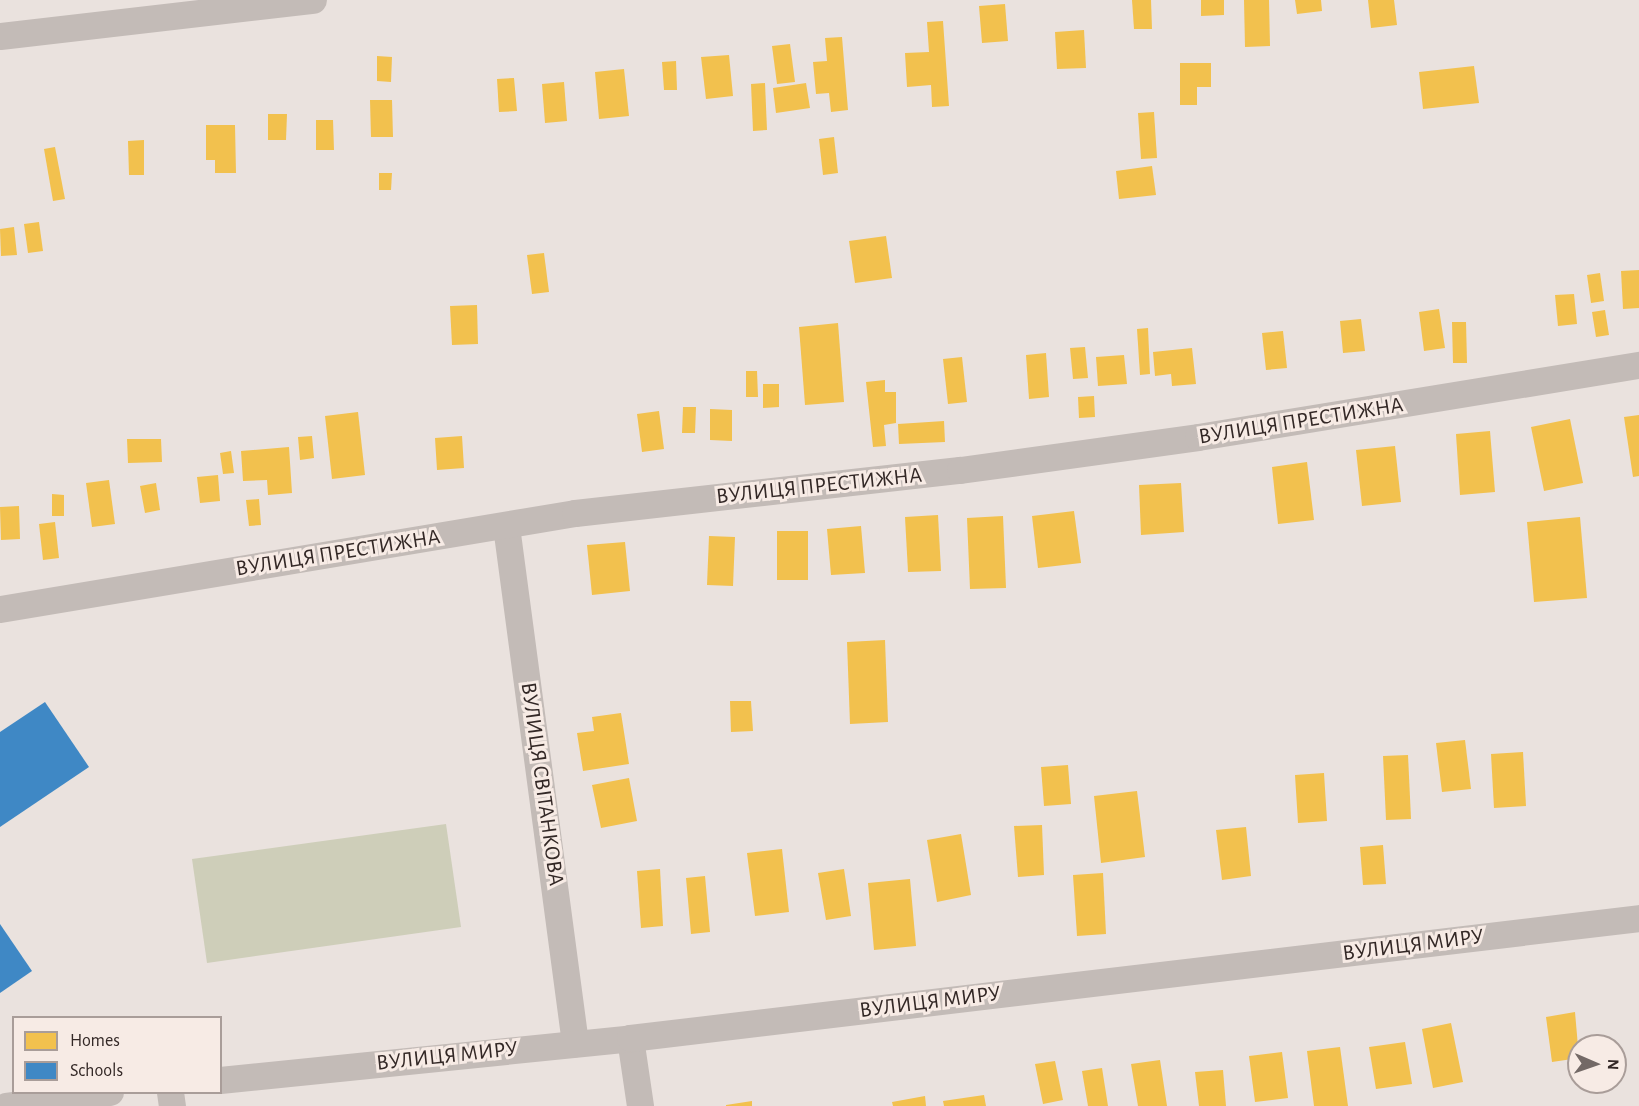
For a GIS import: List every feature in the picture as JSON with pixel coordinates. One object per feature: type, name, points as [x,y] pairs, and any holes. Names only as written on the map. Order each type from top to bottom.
[{"type":"street","points":[[0,36],[313,0]]},
{"type":"street","name":"ВУЛИЦЯ ПРЕСТИЖНА","points":[[0,609],[575,513],[960,470],[1175,440],[1639,365]]},
{"type":"street","name":"ВУЛИЦЯ СВІТАНКОВА","points":[[506,526],[576,1043]]},
{"type":"street","name":"ВУЛИЦЯ МИРУ","points":[[222,1080],[630,1038],[1639,918]]},
{"type":"street","points":[[630,1038],[640,1106]]},
{"type":"street","points":[[6,1106],[95,1094]]},
{"type":"green space","points":[[446,824],[461,927],[207,963],[192,859]]},
{"type":"building: Homes","points":[[1132,0],[1151,0],[1152,29],[1134,29]]},
{"type":"building: Homes","points":[[1201,0],[1224,0],[1224,15],[1201,16]]},
{"type":"building: Homes","points":[[1244,0],[1269,0],[1270,46],[1245,47]]},
{"type":"building: Homes","points":[[1295,0],[1321,0],[1322,11],[1297,14]]},
{"type":"building: Homes","points":[[1368,0],[1394,0],[1397,25],[1371,28]]},
{"type":"building: Homes","points":[[1005,4],[1008,41],[982,43],[979,6]]},
{"type":"building: Homes","points":[[943,21],[949,106],[932,107],[931,85],[907,87],[905,53],[929,52],[927,22]]},
{"type":"building: Homes","points":[[1084,30],[1086,68],[1057,69],[1055,32]]},
{"type":"building: Homes","points":[[842,37],[848,110],[831,112],[829,93],[816,94],[813,62],[827,61],[825,38]]},
{"type":"building: Homes","points":[[790,44],[795,82],[777,84],[772,46]]},
{"type":"building: Homes","points":[[729,55],[733,96],[706,99],[701,57]]},
{"type":"building: Homes","points":[[377,56],[392,57],[391,82],[377,81]]},
{"type":"building: Homes","points":[[676,61],[677,90],[664,90],[662,62]]},
{"type":"building: Homes","points":[[1180,63],[1211,63],[1211,87],[1197,87],[1197,105],[1180,105]]},
{"type":"building: Homes","points":[[1474,66],[1479,103],[1423,109],[1419,72]]},
{"type":"building: Homes","points":[[624,69],[629,116],[599,119],[595,72]]},
{"type":"building: Homes","points":[[514,78],[517,111],[499,112],[497,79]]},
{"type":"building: Homes","points":[[564,82],[567,121],[545,123],[542,84]]},
{"type":"building: Homes","points":[[765,83],[767,130],[753,131],[751,84]]},
{"type":"building: Homes","points":[[806,83],[810,108],[776,113],[773,88]]},
{"type":"building: Homes","points":[[370,100],[392,100],[393,137],[371,137]]},
{"type":"building: Homes","points":[[1154,112],[1157,158],[1141,159],[1138,113]]},
{"type":"building: Homes","points":[[268,114],[287,114],[286,140],[268,140]]},
{"type":"building: Homes","points":[[316,120],[333,120],[334,150],[316,150]]},
{"type":"building: Homes","points":[[206,125],[235,125],[236,173],[215,173],[215,160],[206,160]]},
{"type":"building: Homes","points":[[834,137],[838,173],[823,175],[819,139]]},
{"type":"building: Homes","points":[[144,140],[144,175],[129,175],[128,141]]},
{"type":"building: Homes","points":[[55,147],[65,199],[53,201],[44,149]]},
{"type":"building: Homes","points":[[1152,166],[1156,195],[1119,199],[1116,171]]},
{"type":"building: Homes","points":[[379,173],[392,173],[391,190],[379,190]]},
{"type":"building: Homes","points":[[39,222],[43,251],[28,253],[24,224]]},
{"type":"building: Homes","points":[[14,227],[17,255],[1,256],[0,229]]},
{"type":"building: Homes","points":[[886,236],[892,278],[855,283],[849,241]]},
{"type":"building: Homes","points":[[544,253],[549,292],[532,294],[527,255]]},
{"type":"building: Homes","points":[[1639,270],[1639,308],[1623,309],[1621,271]]},
{"type":"building: Homes","points":[[1600,273],[1604,301],[1591,303],[1587,275]]},
{"type":"building: Homes","points":[[1574,294],[1577,324],[1558,326],[1555,295]]},
{"type":"building: Homes","points":[[477,305],[478,344],[452,345],[450,306]]},
{"type":"building: Homes","points":[[1439,309],[1445,348],[1424,351],[1419,312]]},
{"type":"building: Homes","points":[[1605,310],[1609,335],[1596,337],[1592,312]]},
{"type":"building: Homes","points":[[1361,319],[1365,351],[1343,353],[1340,321]]},
{"type":"building: Homes","points":[[1452,322],[1466,322],[1467,363],[1453,363]]},
{"type":"building: Homes","points":[[838,323],[844,402],[805,405],[799,327]]},
{"type":"building: Homes","points":[[1148,328],[1150,374],[1140,375],[1137,329]]},
{"type":"building: Homes","points":[[1283,331],[1287,368],[1266,370],[1262,333]]},
{"type":"building: Homes","points":[[1085,347],[1088,378],[1073,379],[1070,348]]},
{"type":"building: Homes","points":[[1192,348],[1196,384],[1172,386],[1171,374],[1155,376],[1153,352]]},
{"type":"building: Homes","points":[[1046,353],[1049,397],[1029,399],[1026,355]]},
{"type":"building: Homes","points":[[1124,355],[1127,384],[1098,386],[1096,357]]},
{"type":"building: Homes","points":[[962,357],[967,402],[948,404],[943,359]]},
{"type":"building: Homes","points":[[746,371],[757,371],[758,397],[746,397]]},
{"type":"building: Homes","points":[[885,380],[885,392],[896,392],[896,423],[884,425],[886,446],[873,447],[866,382]]},
{"type":"building: Homes","points":[[763,384],[779,384],[779,407],[763,408]]},
{"type":"building: Homes","points":[[1094,396],[1095,417],[1079,418],[1078,397]]},
{"type":"building: Homes","points":[[683,407],[696,407],[695,433],[682,433]]},
{"type":"building: Homes","points":[[710,409],[732,410],[732,441],[710,440]]},
{"type":"building: Homes","points":[[659,411],[664,449],[642,452],[637,414]]},
{"type":"building: Homes","points":[[358,412],[365,475],[332,479],[325,416]]},
{"type":"building: Homes","points":[[1639,415],[1639,476],[1633,477],[1624,417]]},
{"type":"building: Homes","points":[[1570,419],[1583,483],[1544,491],[1531,427]]},
{"type":"building: Homes","points":[[944,421],[945,442],[899,444],[898,424]]},
{"type":"building: Homes","points":[[1490,431],[1495,492],[1460,495],[1456,434]]},
{"type":"building: Homes","points":[[312,436],[314,458],[300,460],[298,437]]},
{"type":"building: Homes","points":[[462,436],[464,468],[437,470],[435,438]]},
{"type":"building: Homes","points":[[127,439],[161,439],[162,462],[128,463]]},
{"type":"building: Homes","points":[[1395,446],[1401,502],[1362,506],[1356,450]]},
{"type":"building: Homes","points":[[289,447],[292,493],[268,495],[267,480],[243,481],[241,451]]},
{"type":"building: Homes","points":[[231,451],[234,473],[223,474],[220,453]]},
{"type":"building: Homes","points":[[1307,462],[1314,520],[1278,524],[1272,467]]},
{"type":"building: Homes","points":[[218,475],[220,501],[200,503],[197,477]]},
{"type":"building: Homes","points":[[109,480],[115,524],[92,527],[86,483]]},
{"type":"building: Homes","points":[[156,483],[160,510],[145,513],[140,486]]},
{"type":"building: Homes","points":[[1181,483],[1184,532],[1141,535],[1139,485]]},
{"type":"building: Homes","points":[[52,494],[64,495],[64,516],[52,516]]},
{"type":"building: Homes","points":[[259,499],[261,525],[249,526],[246,500]]},
{"type":"building: Homes","points":[[19,506],[20,539],[1,540],[0,507]]},
{"type":"building: Homes","points":[[1074,511],[1081,563],[1038,568],[1032,516]]},
{"type":"building: Homes","points":[[938,515],[941,571],[908,572],[905,517]]},
{"type":"building: Homes","points":[[1003,516],[1006,588],[970,589],[967,518]]},
{"type":"building: Homes","points":[[1580,517],[1587,598],[1534,602],[1527,522]]},
{"type":"building: Homes","points":[[55,522],[59,558],[43,560],[39,524]]},
{"type":"building: Homes","points":[[861,526],[865,573],[831,575],[827,529]]},
{"type":"building: Homes","points":[[777,531],[808,531],[808,580],[777,580]]},
{"type":"building: Homes","points":[[709,536],[735,537],[733,586],[707,585]]},
{"type":"building: Homes","points":[[625,542],[630,591],[592,595],[587,545]]},
{"type":"building: Homes","points":[[885,640],[888,722],[850,724],[847,642]]},
{"type":"building: Homes","points":[[730,701],[751,701],[753,731],[731,732]]},
{"type":"building: Homes","points":[[621,713],[629,764],[583,771],[577,733],[594,731],[592,717]]},
{"type":"building: Homes","points":[[1465,740],[1471,789],[1442,792],[1436,743]]},
{"type":"building: Homes","points":[[1523,752],[1526,806],[1494,808],[1491,754]]},
{"type":"building: Homes","points":[[1408,755],[1411,819],[1386,820],[1383,756]]},
{"type":"building: Homes","points":[[1068,765],[1071,804],[1044,806],[1041,767]]},
{"type":"building: Homes","points":[[1324,773],[1327,821],[1298,823],[1295,775]]},
{"type":"building: Homes","points":[[629,778],[637,821],[601,828],[592,785]]},
{"type":"building: Homes","points":[[1137,791],[1145,857],[1101,863],[1094,796]]},
{"type":"building: Homes","points":[[1042,825],[1044,875],[1018,877],[1014,826]]},
{"type":"building: Homes","points":[[1246,827],[1251,876],[1222,880],[1216,830]]},
{"type":"building: Homes","points":[[961,834],[971,895],[937,902],[927,840]]},
{"type":"building: Homes","points":[[1383,845],[1386,884],[1363,885],[1360,847]]},
{"type":"building: Homes","points":[[782,849],[789,912],[755,916],[747,853]]},
{"type":"building: Homes","points":[[660,869],[663,926],[641,928],[637,871]]},
{"type":"building: Homes","points":[[844,869],[851,916],[826,920],[818,873]]},
{"type":"building: Homes","points":[[1103,873],[1106,934],[1077,936],[1073,875]]},
{"type":"building: Homes","points":[[705,876],[710,932],[691,934],[686,878]]},
{"type":"building: Homes","points":[[910,879],[916,946],[874,950],[868,883]]},
{"type":"building: Homes","points":[[1575,1012],[1577,1034],[1567,1034],[1567,1060],[1552,1062],[1546,1017]]},
{"type":"building: Homes","points":[[1451,1023],[1463,1082],[1433,1088],[1422,1029]]},
{"type":"building: Homes","points":[[1405,1042],[1412,1084],[1376,1089],[1369,1047]]},
{"type":"building: Homes","points":[[1340,1047],[1348,1106],[1314,1106],[1307,1051]]},
{"type":"building: Homes","points":[[1282,1052],[1288,1098],[1255,1102],[1249,1056]]},
{"type":"building: Homes","points":[[1160,1060],[1167,1106],[1138,1106],[1131,1064]]},
{"type":"building: Homes","points":[[1055,1061],[1063,1100],[1043,1104],[1035,1064]]},
{"type":"building: Homes","points":[[1102,1068],[1108,1106],[1088,1106],[1082,1071]]},
{"type":"building: Homes","points":[[1223,1070],[1226,1106],[1199,1106],[1195,1072]]},
{"type":"building: Homes","points":[[984,1095],[986,1106],[944,1106],[943,1101]]},
{"type":"building: Homes","points":[[925,1096],[926,1106],[893,1106],[892,1102]]},
{"type":"building: Homes","points":[[752,1101],[752,1106],[726,1106],[726,1105]]},
{"type":"building: Schools","points":[[45,702],[89,767],[0,827],[0,732]]},
{"type":"building: Schools","points":[[0,924],[32,971],[0,993]]}]
